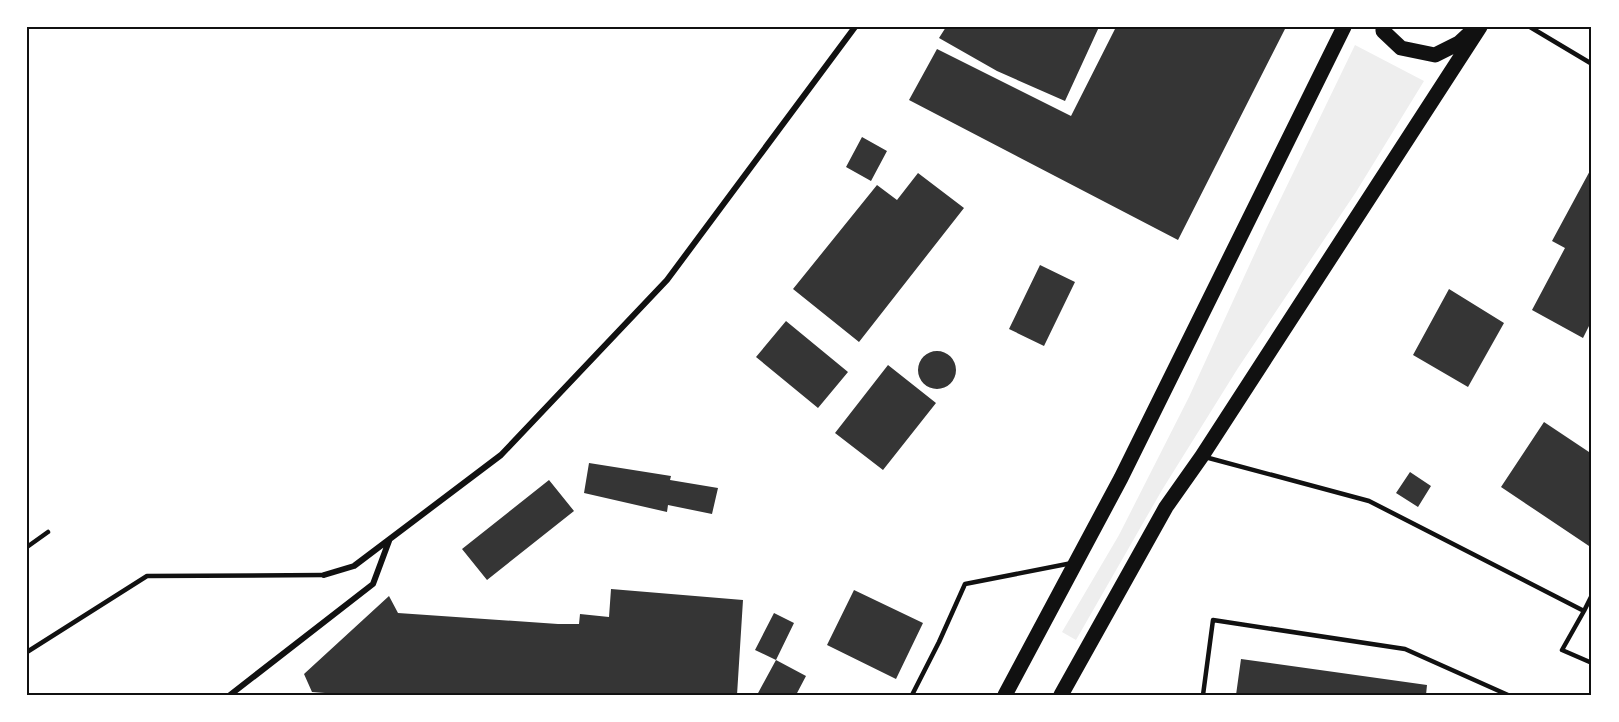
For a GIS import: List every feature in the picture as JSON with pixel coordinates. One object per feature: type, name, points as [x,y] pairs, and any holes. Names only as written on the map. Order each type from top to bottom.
[{"type":"main road","points":[[1005,695],[1121,478],[1344,27]]},
{"type":"main road","points":[[1383,27],[1383,31],[1401,48],[1435,55],[1459,43],[1478,27]]},
{"type":"main road","points":[[1061,695],[1166,507],[1202,456],[1478,27]]},
{"type":"street","points":[[324,575],[354,566],[501,455],[667,280],[855,27]]},
{"type":"street","points":[[230,695],[373,584],[390,539]]},
{"type":"lane","points":[[1530,27],[1592,64]]},
{"type":"lane","points":[[1202,456],[1369,501],[1584,611]]},
{"type":"lane","points":[[27,548],[48,532]]},
{"type":"lane","points":[[912,695],[965,584],[1075,562]]},
{"type":"lane","points":[[27,652],[147,576],[324,575]]},
{"type":"lane","points":[[1592,596],[1562,650],[1592,663]]},
{"type":"lane","points":[[1203,695],[1213,620],[1405,649],[1508,695]]},
{"type":"shaded area","points":[[1355,45],[1424,81],[1356,192],[1238,368],[1162,490],[1076,640],[1062,632],[1119,535],[1189,397],[1266,229]]},
{"type":"building","points":[[946,27],[1099,27],[1065,101],[997,71],[939,38]]},
{"type":"building","points":[[1116,27],[1286,27],[1178,240],[909,100],[937,49],[1071,116]]},
{"type":"building","points":[[862,137],[887,151],[871,181],[846,167]]},
{"type":"building","points":[[1592,167],[1592,320],[1583,338],[1532,310],[1565,248],[1552,241]]},
{"type":"building","points":[[918,173],[964,208],[859,342],[793,289],[877,185],[897,200]]},
{"type":"building","points":[[1040,265],[1075,282],[1044,346],[1009,329]]},
{"type":"building","points":[[1449,289],[1504,323],[1468,387],[1413,355]]},
{"type":"building","points":[[786,321],[848,372],[818,408],[756,357]]},
{"type":"building","points":[[937,351],[951,356],[956,370],[951,384],[937,389],[923,384],[918,370],[923,356]]},
{"type":"building","points":[[888,365],[936,403],[883,470],[835,433]]},
{"type":"building","points":[[1544,422],[1592,454],[1592,548],[1501,487]]},
{"type":"building","points":[[589,463],[671,476],[670,480],[718,488],[712,514],[668,505],[667,512],[584,493]]},
{"type":"building","points":[[1410,472],[1431,486],[1418,507],[1396,493]]},
{"type":"building","points":[[549,480],[574,511],[487,580],[462,549]]},
{"type":"building","points":[[611,589],[743,600],[737,695],[351,695],[312,692],[304,674],[389,596],[398,613],[579,624],[580,614],[609,617]]},
{"type":"building","points":[[854,590],[923,623],[896,679],[827,645]]},
{"type":"building","points":[[774,613],[794,623],[776,660],[755,650]]},
{"type":"building","points":[[1241,659],[1427,685],[1426,695],[1236,695]]},
{"type":"building","points":[[776,660],[806,676],[796,695],[757,695]]}]
